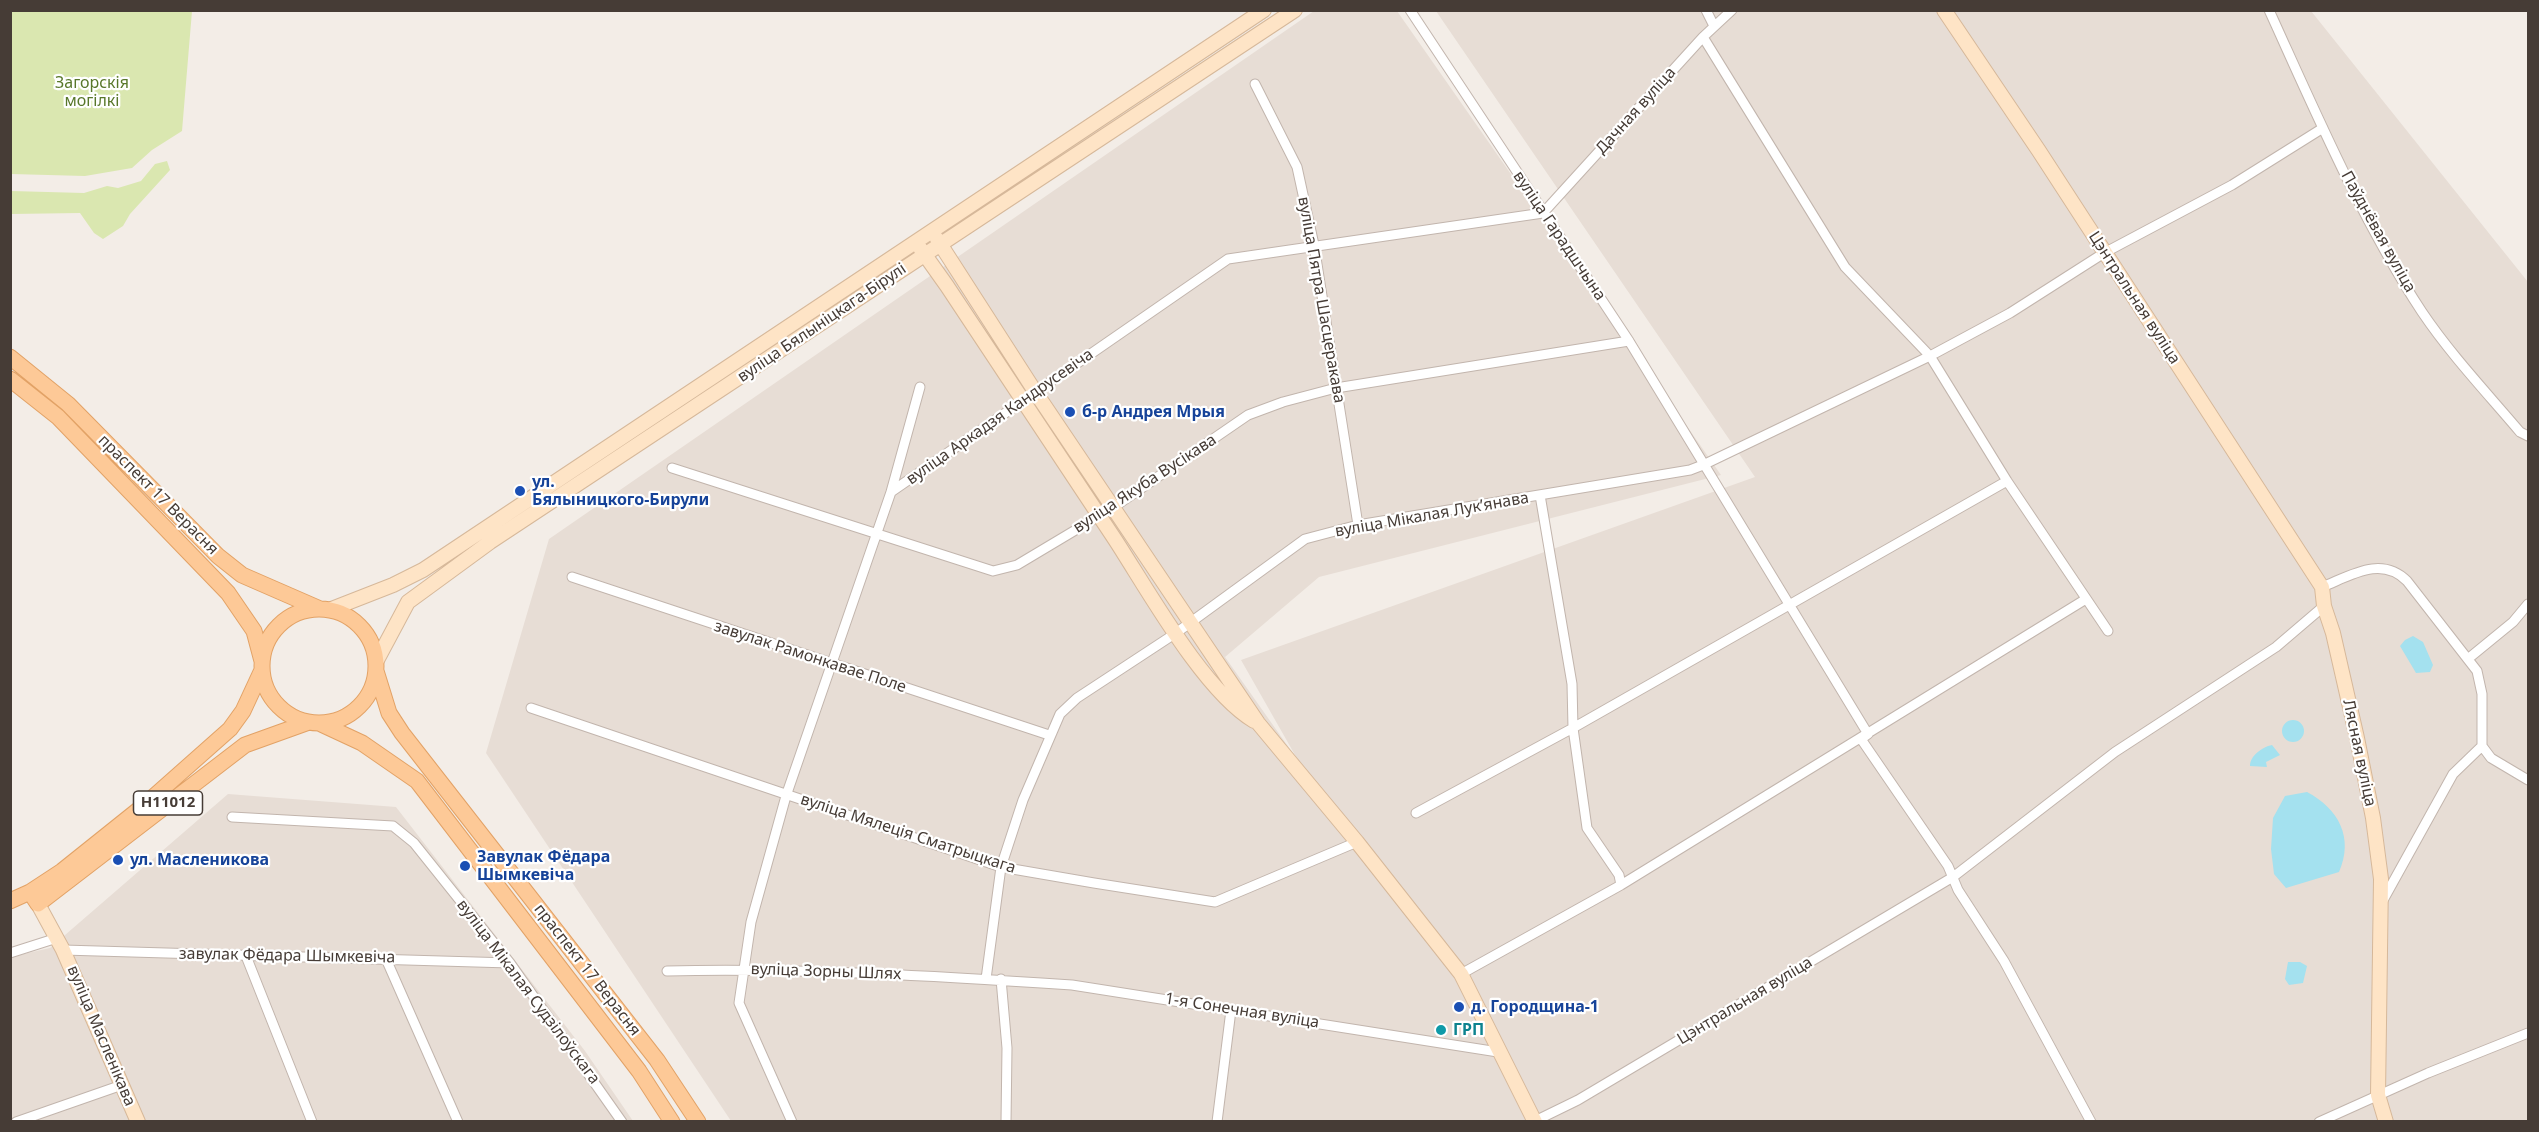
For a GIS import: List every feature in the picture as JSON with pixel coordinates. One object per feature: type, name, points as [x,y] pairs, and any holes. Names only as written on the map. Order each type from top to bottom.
[{"type":"main road","name":"вуліца Бялыніцкага-Бірулі","points":[[324,609],[393,585],[423,570],[1264,10]]},
{"type":"main road","name":"вуліца Бялыніцкага-Бірулі","points":[[376,667],[408,602],[490,542],[1295,10]]},
{"type":"main road","name":"Цэнтральная вуліца","points":[[1944,10],[2322,587],[2324,606]]},
{"type":"main road","points":[[932,232],[1036,393],[1258,723],[1357,842],[1461,974],[1498,1052],[1535,1121]]},
{"type":"main road","points":[[916,243],[1176,633],[1220,694],[1238,711],[1258,723]]},
{"type":"main road","name":"праспект 17 Верасня","points":[[10,357],[68,404],[218,556],[242,575],[324,609]]},
{"type":"main road","name":"праспект 17 Верасня","points":[[10,379],[58,417],[228,593],[254,631],[262,666]]},
{"type":"main road","name":"Лясная вуліца","points":[[2324,606],[2335,642],[2373,818],[2382,902],[2378,1095],[2386,1122]]},
{"type":"main road","points":[[324,609],[347,616],[362,628],[372,644],[376,667]]},
{"type":"main road","name":"Н11012","points":[[34,898],[62,871],[142,807],[230,729],[243,711],[262,666],[267,643],[277,627],[301,612],[324,609]]},
{"type":"main road","points":[[262,666],[267,689],[277,705],[292,716],[314,723]]},
{"type":"main road","name":"праспект 17 Верасня","points":[[376,667],[389,713],[402,733],[657,1060],[698,1122]]},
{"type":"main road","name":"Н11012","points":[[10,901],[34,898],[245,745],[314,723],[346,717],[361,705],[372,689],[376,667]]},
{"type":"main road","name":"праспект 17 Верасня","points":[[314,723],[362,743],[417,781],[639,1071],[672,1122]]},
{"type":"main road","points":[[34,898],[60,944]]},
{"type":"main road","name":"вуліца Масленікава","points":[[60,944],[138,1122]]},
{"type":"street","name":"вуліца Гарадшчына","points":[[1410,10],[1629,341],[1703,465]]},
{"type":"street","points":[[1706,10],[1714,26]]},
{"type":"street","name":"Дачная вуліца","points":[[1543,213],[1703,37],[1732,10]]},
{"type":"street","name":"Паўднёвая вуліца","points":[[2269,10],[2345,174],[2421,309],[2442,339],[2529,441]]},
{"type":"street","points":[[1703,37],[1845,267],[1930,356],[2007,481],[2108,631]]},
{"type":"street","name":"вуліца Пятра Шасцеракава","points":[[1256,84],[1298,167],[1314,245],[1358,525]]},
{"type":"street","name":"вуліца Мікалая Лукʼянава","points":[[986,979],[1001,867],[1023,800],[1049,735],[1060,714],[1077,698],[1176,633],[1305,539],[1358,525],[1690,470],[1703,465],[1930,356],[2010,313],[2104,253],[2232,185],[2323,128]]},
{"type":"street","name":"вуліца Аркадзя Кандрусевіча","points":[[743,969],[751,922],[786,796],[891,492],[1228,259],[1543,213]]},
{"type":"street","name":"вуліца Якуба Вусікава","points":[[672,468],[993,571],[1017,565],[1114,507],[1248,415],[1283,402],[1336,388],[1629,341]]},
{"type":"street","points":[[891,492],[920,387]]},
{"type":"street","points":[[1703,465],[1792,604],[1865,737],[1948,866],[2038,1023],[2091,1122]]},
{"type":"street","points":[[1416,813],[1573,728],[2007,481]]},
{"type":"street","points":[[1540,495],[1572,684],[1573,728],[1587,828],[1618,875],[1621,885]]},
{"type":"street","points":[[2322,587],[2368,569],[2383,568],[2397,573],[2411,585],[2453,643],[2469,658],[2481,685],[2482,746],[2491,758],[2529,780]]},
{"type":"street","name":"завулак Рамонкавае Поле","points":[[572,577],[1049,735]]},
{"type":"street","points":[[1461,974],[1621,885],[1865,737],[2086,598]]},
{"type":"street","points":[[2469,658],[2513,622],[2529,604]]},
{"type":"street","name":"Цэнтральная вуліца","points":[[1535,1121],[1578,1100],[1953,877],[2115,752],[2276,647],[2324,606]]},
{"type":"street","name":"вуліца Мялеція Сматрыцкага","points":[[531,708],[1001,867],[1215,902],[1357,842]]},
{"type":"street","name":"Лясная вуліца","points":[[2382,902],[2453,774],[2482,746]]},
{"type":"street","name":"вуліца Мікалая Судзілоўскага","points":[[232,817],[393,826],[414,843],[510,963],[622,1122]]},
{"type":"street","name":"завулак Фёдара Шымкевіча","points":[[10,953],[60,944],[246,956],[510,963]]},
{"type":"street","points":[[246,956],[312,1122]]},
{"type":"street","points":[[386,959],[458,1122]]},
{"type":"street","points":[[743,969],[739,1003],[792,1122]]},
{"type":"street","name":"вуліца Зорны Шлях","points":[[666,971],[743,969],[986,979]]},
{"type":"street","name":"1-я Сонечная вуліца","points":[[986,979],[1115,991],[1498,1052]]},
{"type":"street","points":[[1002,979],[1007,1048],[1006,1122]]},
{"type":"street","points":[[1217,1122],[1231,1010]]},
{"type":"street","points":[[2319,1122],[2378,1095],[2529,1033]]},
{"type":"street","points":[[16,1122],[122,1085]]},
{"type":"shaded area","points":[[1314,11],[1397,11],[1721,475],[1319,577],[1225,657],[1299,762],[1241,660],[1755,477],[1436,11],[2311,11],[2528,282],[2528,1121],[731,1121],[486,753],[549,539]]},
{"type":"shaded area","points":[[228,794],[396,807],[585,1051],[633,1121],[11,1121],[10,957],[50,948]]},
{"type":"green space","name":"Загорскія могілкі","points":[[11,10],[192,11],[182,131],[152,150],[132,168],[85,176],[11,174]]},
{"type":"green space","points":[[167,161],[170,170],[130,214],[123,226],[103,239],[94,233],[80,213],[11,214],[11,191],[84,193],[107,186],[118,188],[141,181],[155,164]]},
{"type":"water","points":[[2413,636],[2423,642],[2433,665],[2430,672],[2416,673],[2400,646]]},
{"type":"water","points":[[2293,720],[2301,723],[2304,731],[2301,739],[2293,742],[2285,739],[2282,731],[2285,723]]},
{"type":"water","points":[[2272,745],[2280,755],[2266,762],[2267,767],[2250,766],[2257,752]]},
{"type":"water","points":[[2307,792],[2328,807],[2341,826],[2345,848],[2343,859],[2339,872],[2286,888],[2274,874],[2271,849],[2273,818],[2285,796]]},
{"type":"water","points":[[2288,962],[2300,962],[2307,966],[2303,983],[2289,985],[2285,979]]},
{"type":"place","name":"б-р Андрея Мрыя","points":[[1070,412]]},
{"type":"place","name":"ул. Бялыницкого-Бирули","points":[[520,491]]},
{"type":"place","name":"ул. Масленикова","points":[[118,860]]},
{"type":"place","name":"Завулак Фёдара Шымкевіча","points":[[465,866]]},
{"type":"place","name":"д. Городщина-1","points":[[1459,1007]]},
{"type":"place","name":"ГРП","points":[[1441,1030]]}]
